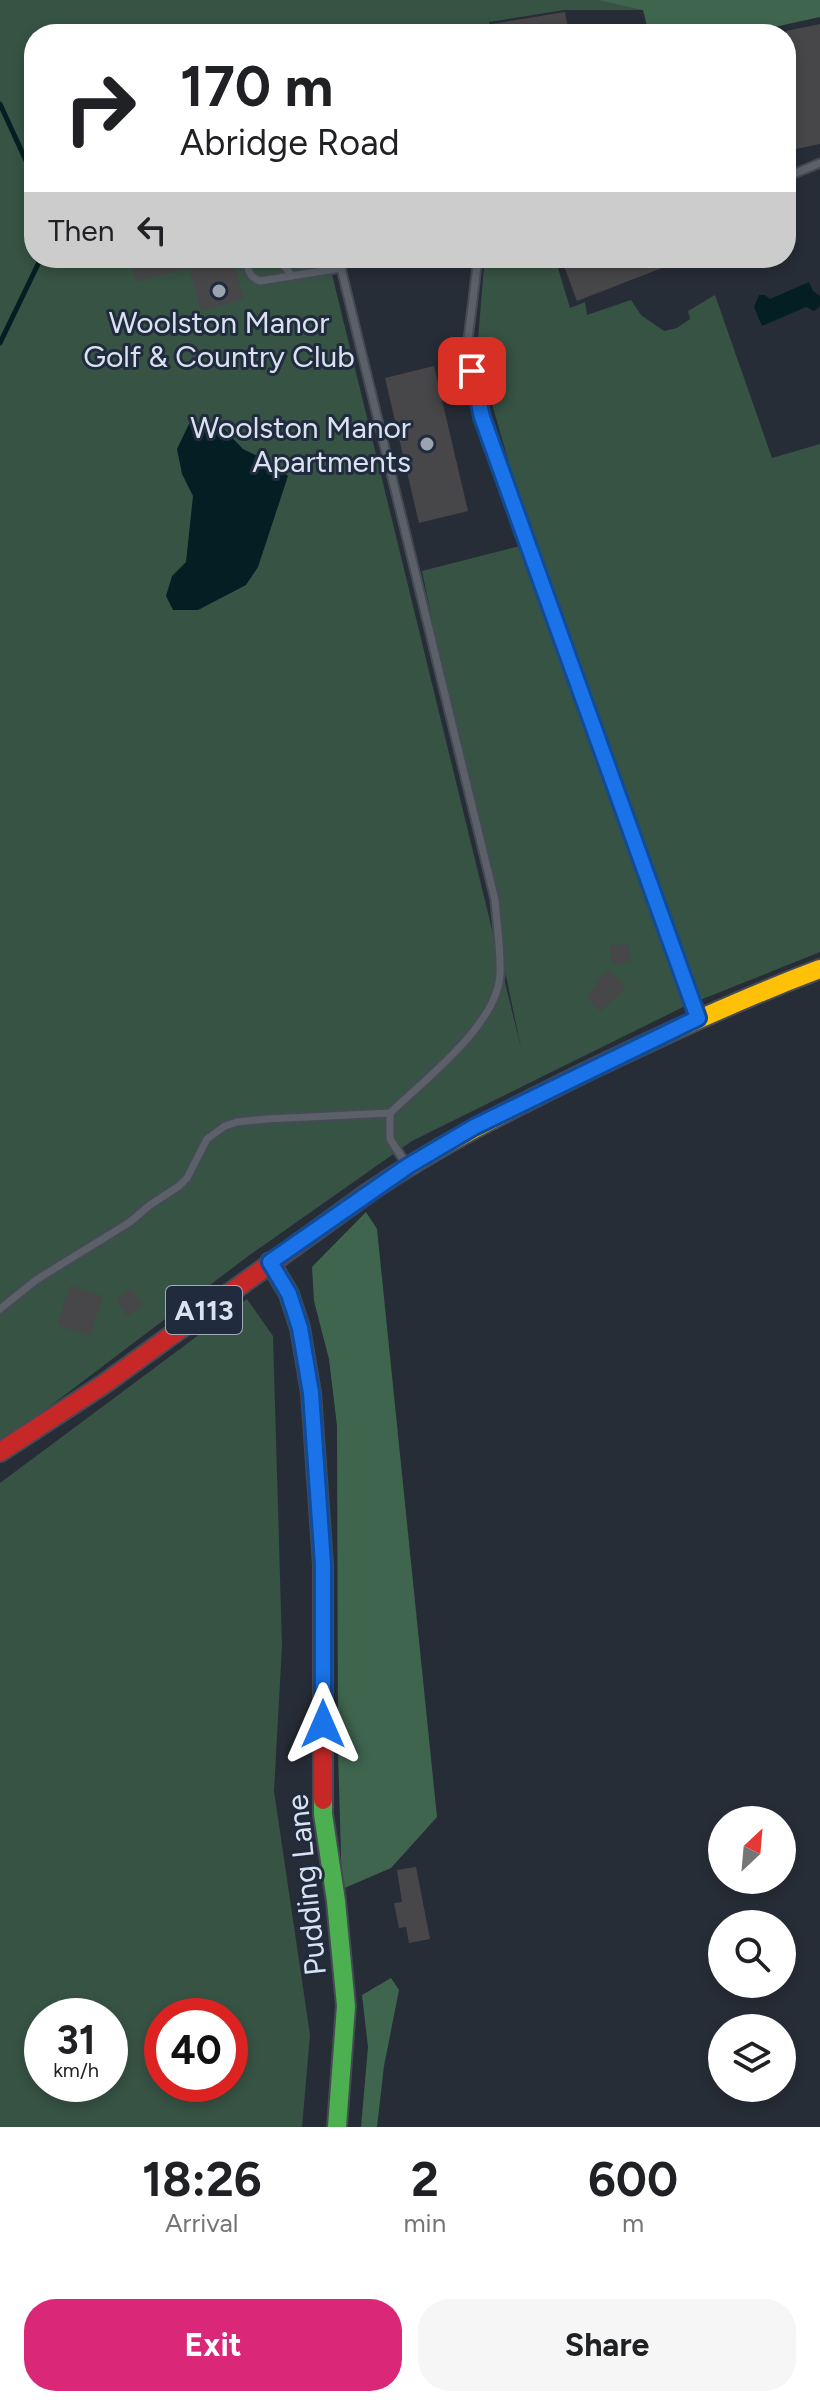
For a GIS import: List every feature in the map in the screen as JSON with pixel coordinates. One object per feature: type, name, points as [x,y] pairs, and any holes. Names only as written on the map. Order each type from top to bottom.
[{"type":"main road","name":"A113","points":[[0,1452],[132,1363],[408,1166],[474,1127],[698,1018],[820,969]]},
{"type":"main road","name":"Pudding Lane","points":[[270,1262],[289,1294],[300,1328],[313,1408],[323,1564],[323,1814],[336,1901],[346,2006],[337,2127]]},
{"type":"lane","points":[[796,173],[820,163]]},
{"type":"lane","points":[[0,1309],[36,1280],[130,1222],[179,1186],[187,1178],[207,1139],[225,1126],[267,1119],[390,1113],[478,1029],[494,1002],[500,977],[495,900],[341,268],[260,281],[252,278],[248,268]]},
{"type":"lane","points":[[286,268],[292,276]]},
{"type":"lane","points":[[477,268],[467,348],[482,417],[698,1018]]},
{"type":"lane","points":[[390,1113],[390,1139],[408,1166]]},
{"type":"shaded area","name":"Woolston Manor Golf & Country Club","points":[[0,0],[690,0],[643,10],[564,10],[489,24],[24,24],[24,268],[330,268],[521,1048],[422,571],[532,543],[477,352],[484,268],[558,268],[570,308],[585,302],[587,315],[631,300],[641,315],[664,331],[677,328],[690,319],[688,311],[715,295],[772,458],[820,444],[820,952],[685,1006],[412,1141],[251,1254],[41,1413],[0,1440]]},
{"type":"shaded area","points":[[809,282],[813,291],[820,296],[820,306],[814,311],[806,307],[762,326],[754,307],[759,295],[770,299]]},
{"type":"shaded area","points":[[218,423],[243,449],[272,463],[288,476],[258,567],[246,585],[198,610],[173,610],[166,596],[172,576],[186,562],[193,496],[182,474],[177,449],[189,424]]},
{"type":"shaded area","points":[[247,1299],[273,1336],[282,1646],[274,1791],[310,2035],[302,2127],[0,2127],[0,1483]]},
{"type":"green space","points":[[598,0],[820,0],[820,17],[788,24],[646,24],[643,10]]},
{"type":"green space","points":[[366,1212],[377,1229],[437,1817],[391,1868],[342,1889],[338,1752],[337,1426],[329,1359],[314,1301],[312,1267]]},
{"type":"green space","points":[[391,1978],[399,1990],[384,2066],[377,2127],[361,2127],[368,2047],[362,1995]]},
{"type":"building","points":[[565,12],[567,24],[491,24]]},
{"type":"building","points":[[820,24],[820,144],[796,149],[796,29]]},
{"type":"building","name":"Woolston Manor Golf & Country Club","points":[[132,268],[189,268],[136,282]]},
{"type":"building","name":"Woolston Manor Golf & Country Club","points":[[189,268],[236,268],[244,299],[201,311]]},
{"type":"building","points":[[565,268],[662,268],[577,301]]},
{"type":"building","name":"Woolston Manor Apartments","points":[[434,366],[468,511],[419,523],[385,378]]},
{"type":"building","points":[[628,944],[631,962],[612,964],[610,946]]},
{"type":"building","points":[[608,969],[626,988],[600,1012],[585,996],[598,985],[595,981]]},
{"type":"building","points":[[70,1285],[103,1296],[90,1336],[57,1325]]},
{"type":"building","points":[[131,1288],[143,1306],[127,1316],[116,1299]]},
{"type":"building","points":[[416,1867],[430,1939],[409,1943],[406,1927],[399,1928],[394,1903],[402,1902],[397,1870]]},
{"type":"waterway","points":[[0,104],[24,156]]},
{"type":"waterway","points":[[0,343],[36,268]]},
{"type":"traffic: fast","points":[[323,1800],[346,2006],[337,2127]]},
{"type":"traffic: slow","points":[[368,1193],[448,1143],[558,1086],[702,1018],[820,969]]},
{"type":"traffic: jam","points":[[0,1452],[104,1384],[368,1193]]},
{"type":"traffic: jam","points":[[270,1262],[289,1294],[300,1328],[311,1393],[323,1564],[323,1800]]},
{"type":"place","name":"Woolston Manor Golf & Country Club","points":[[219,291]]},
{"type":"place","name":"Woolston Manor Apartments","points":[[427,444]]},
{"type":"route","points":[[323,1724],[323,1564],[311,1393],[300,1328],[289,1294],[270,1262],[408,1166],[474,1127],[698,1018],[482,417],[472,371]]}]
